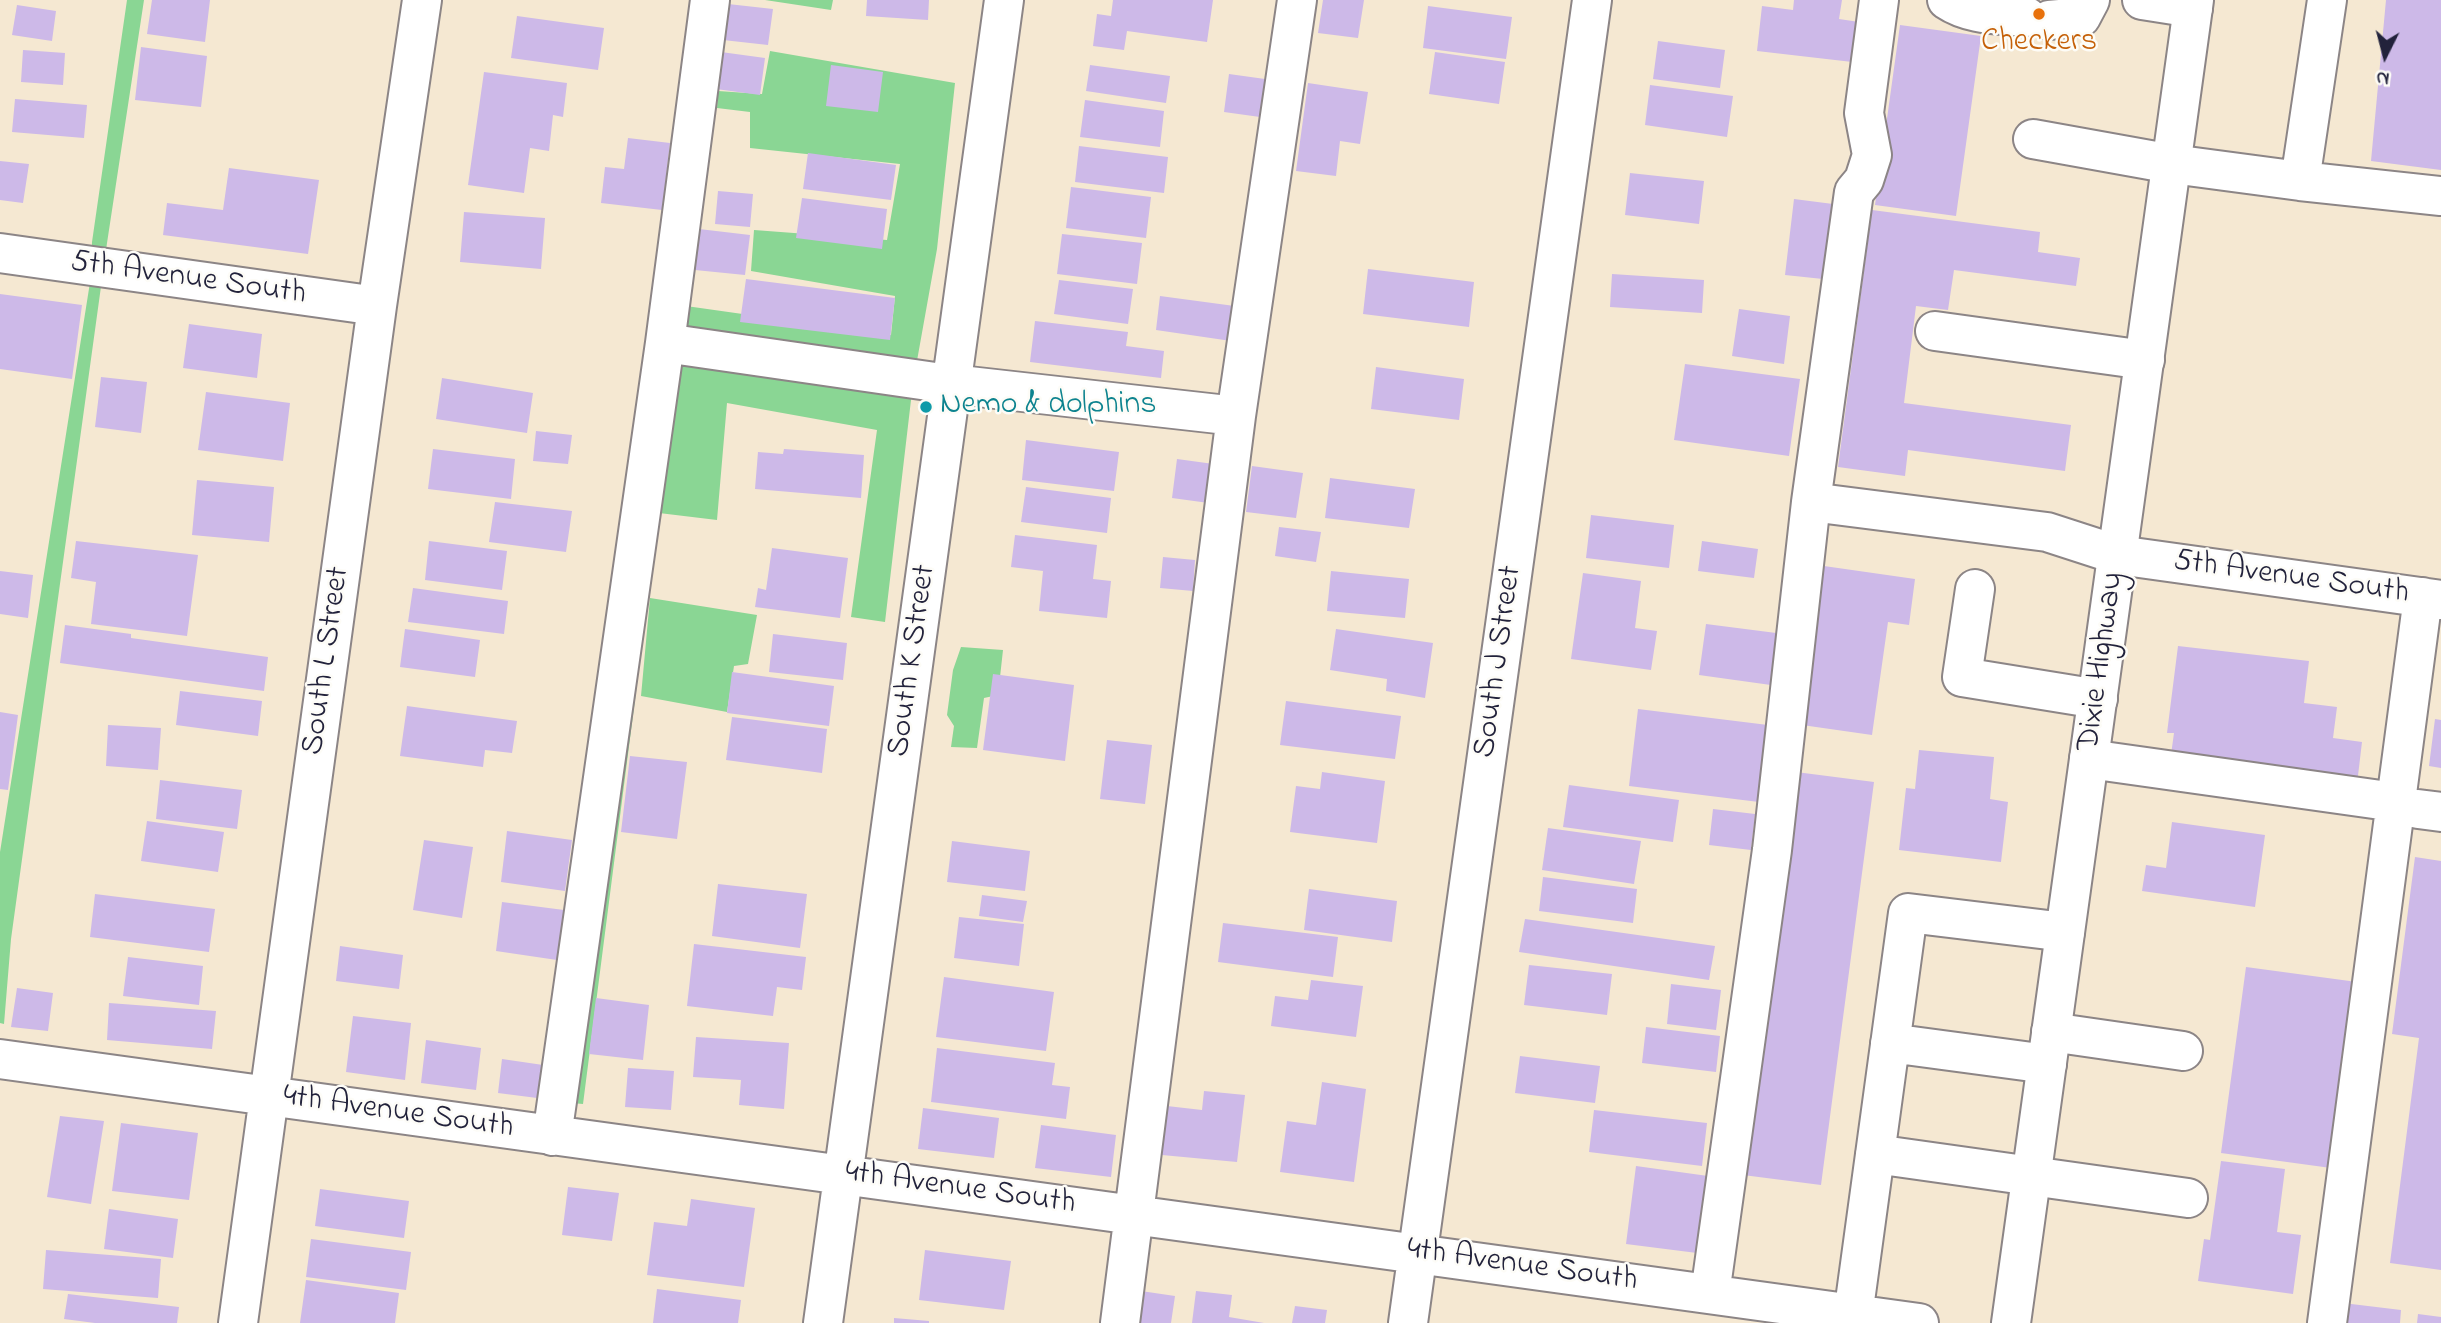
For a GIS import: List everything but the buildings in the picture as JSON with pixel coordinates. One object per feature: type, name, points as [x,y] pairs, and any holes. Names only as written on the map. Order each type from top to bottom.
[{"type":"street","name":"South L Street","points":[[238,1323],[377,306],[422,0]]},
{"type":"street","points":[[552,1136],[710,0]]},
{"type":"street","name":"South K Street","points":[[823,1323],[1004,0]]},
{"type":"street","points":[[1120,1323],[1236,415],[1297,0]]},
{"type":"street","name":"South J Street","points":[[1408,1323],[1592,0]]},
{"type":"street","points":[[1710,1294],[1774,836],[1811,502],[1854,192],[1864,180],[1872,155],[1864,113],[1879,0]]},
{"type":"street","points":[[1947,0],[1959,8],[1976,13],[2038,18],[2081,17],[2090,0]]},
{"type":"street","points":[[2142,0],[2193,4]]},
{"type":"street","points":[[2300,181],[2327,0]]},
{"type":"street","name":"Dixie Highway","points":[[2011,1323],[2193,4]]},
{"type":"street","points":[[2033,139],[2172,164],[2441,196]]},
{"type":"street","name":"5th Avenue South","points":[[0,253],[377,306]]},
{"type":"street","points":[[1935,331],[2145,360]]},
{"type":"street","points":[[664,343],[951,384],[1236,415]]},
{"type":"street","name":"5th Avenue South","points":[[1811,502],[2047,532],[2118,555],[2432,598]]},
{"type":"street","points":[[1975,589],[1962,677],[2098,699]]},
{"type":"street","points":[[2327,1323],[2418,808],[2432,598]]},
{"type":"street","points":[[2089,760],[2418,808]]},
{"type":"street","points":[[1852,1318],[1908,913],[2065,932]]},
{"type":"street","points":[[1890,1043],[2183,1051]]},
{"type":"street","name":"4th Avenue South","points":[[0,1059],[1418,1253],[1710,1294],[1852,1318],[1919,1323]]},
{"type":"street","points":[[1875,1154],[2188,1198]]},
{"type":"green space","points":[[127,0],[144,0],[107,243],[11,939],[4,1024],[0,1023],[0,852],[91,276],[92,242]]},
{"type":"green space","points":[[765,0],[833,0],[831,10]]},
{"type":"green space","points":[[770,51],[955,83],[937,249],[913,383],[885,622],[851,617],[877,430],[727,403],[717,520],[659,513],[583,1104],[549,1101],[686,306],[891,335],[895,296],[751,271],[754,230],[887,240],[900,164],[750,148],[750,112],[717,108],[718,91],[762,94]]},
{"type":"green space","points":[[650,598],[757,615],[748,664],[734,666],[727,712],[641,696]]},
{"type":"green space","points":[[961,647],[1003,650],[998,695],[984,698],[977,748],[951,747],[954,726],[947,715],[953,670]]},
{"type":"place","name":"Checkers","points":[[2039,14]]},
{"type":"place","name":"Nemo & dolphins","points":[[926,407]]}]
